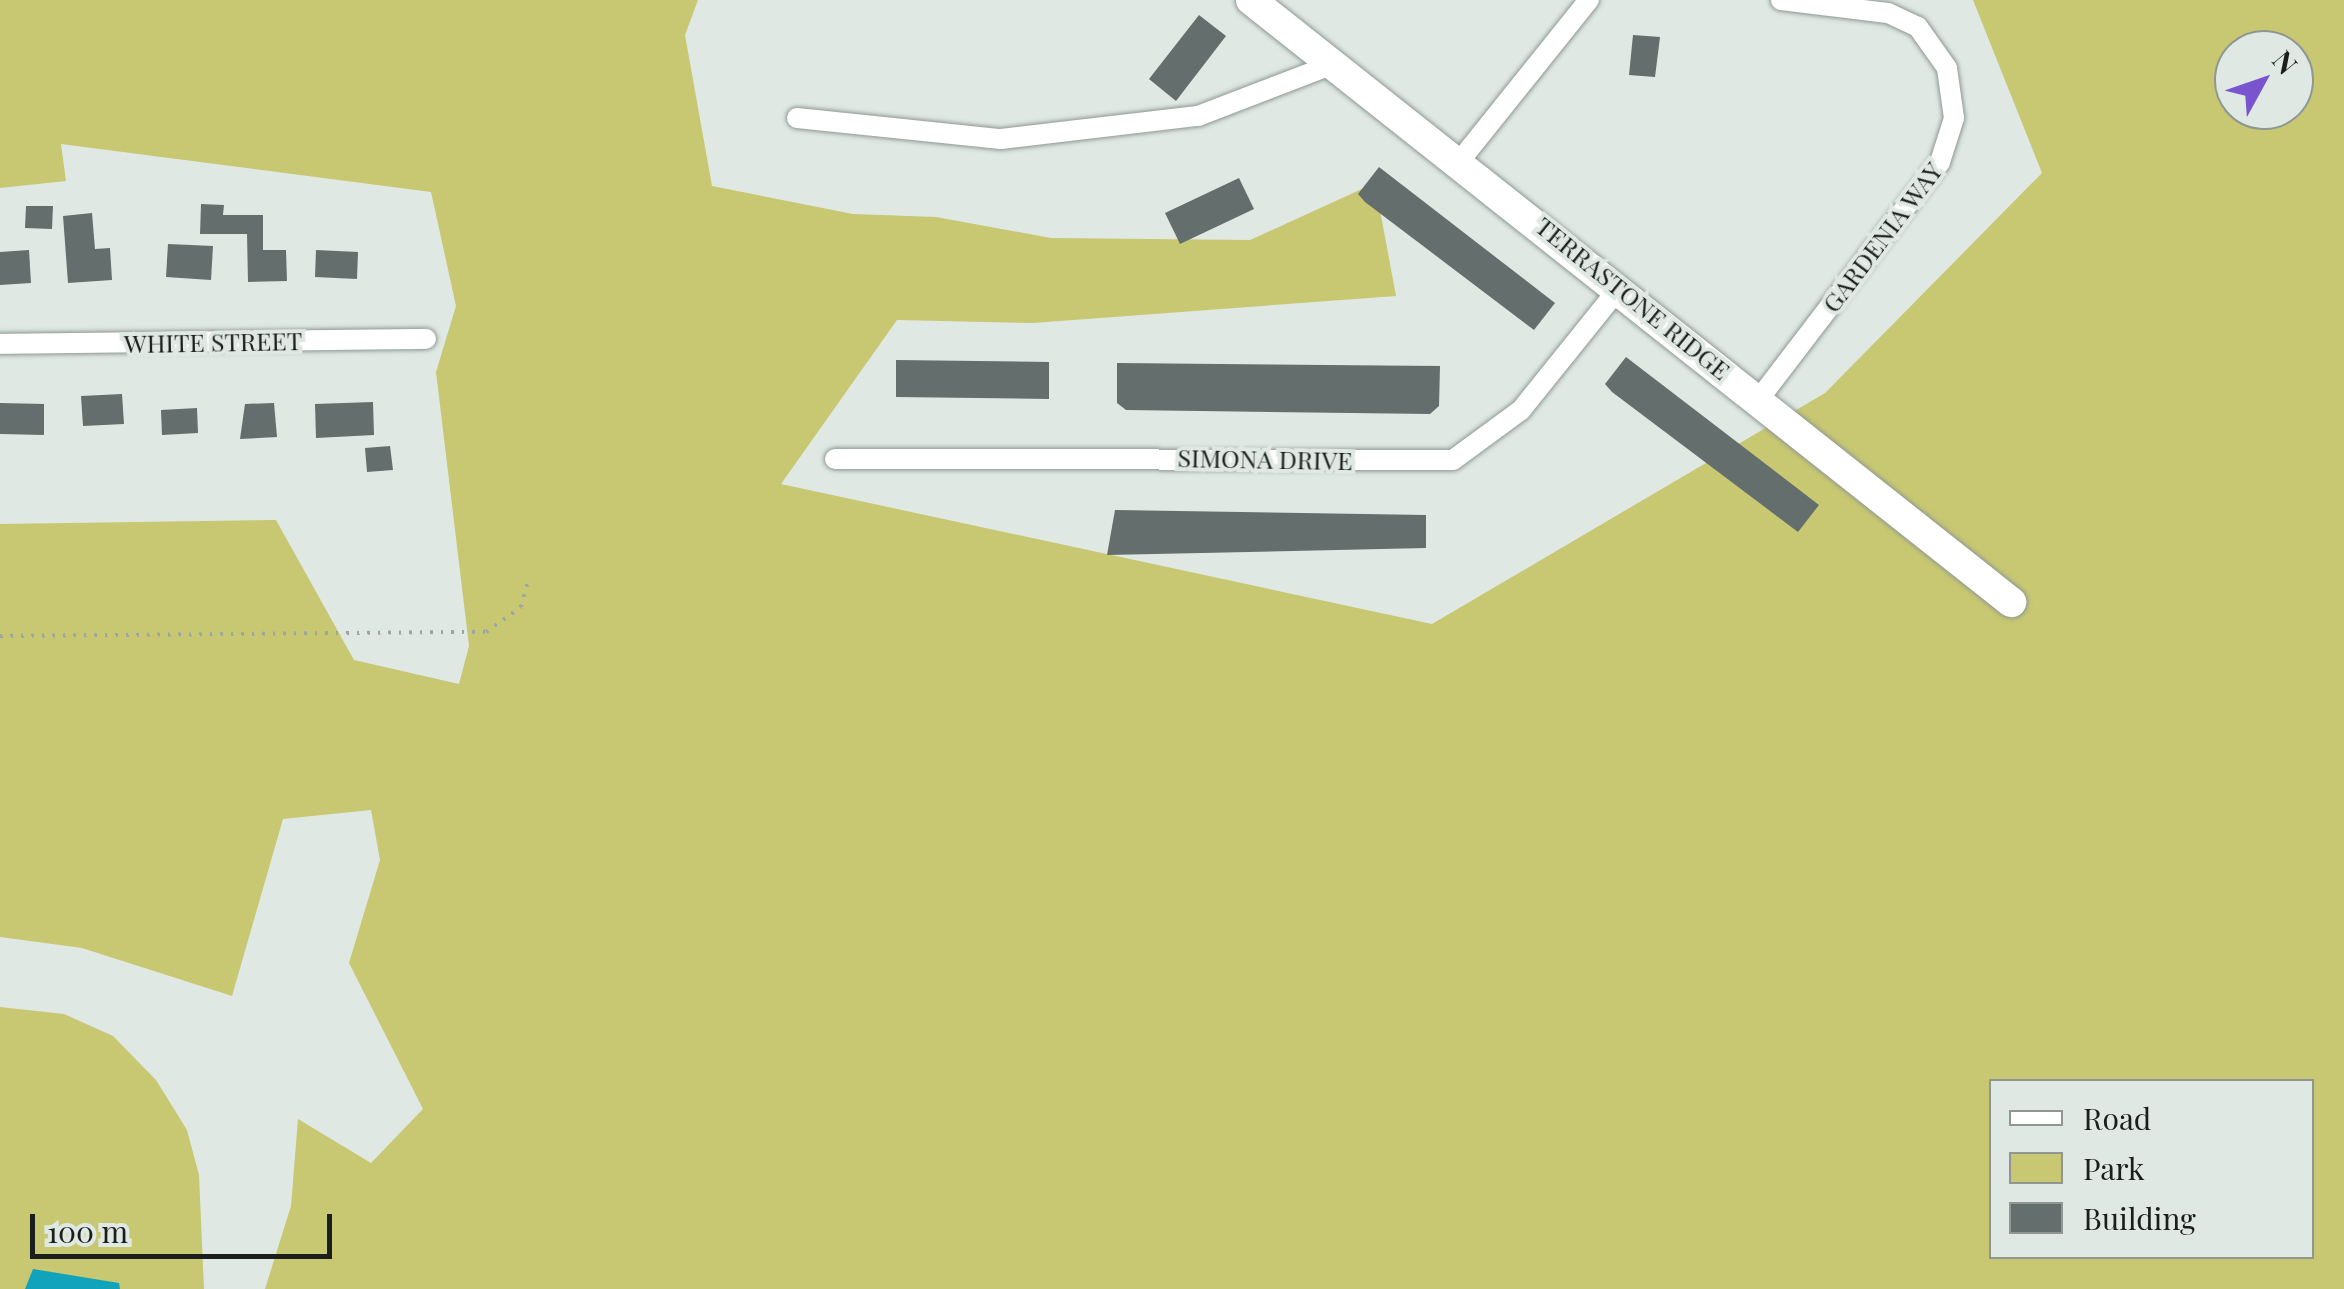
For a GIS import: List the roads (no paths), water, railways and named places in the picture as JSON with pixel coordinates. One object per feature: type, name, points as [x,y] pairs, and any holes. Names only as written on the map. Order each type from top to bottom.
[{"type":"street","name":"TERRASTONE RIDGE","points":[[1251,0],[1759,398],[2011,602]]},
{"type":"street","points":[[1459,162],[1589,0]]},
{"type":"street","name":"GARDENIA WAY","points":[[1759,398],[1940,162],[1954,118],[1947,68],[1918,28],[1876,11],[1781,0]]},
{"type":"street","points":[[797,118],[1002,140],[1198,116],[1331,65]]},
{"type":"street","name":"SIMONA DRIVE","points":[[835,459],[1453,460],[1504,427],[1620,288]]},
{"type":"street","name":"WHITE STREET","points":[[0,344],[426,339]]},
{"type":"water","points":[[33,1269],[119,1283],[120,1289],[25,1289]]}]
